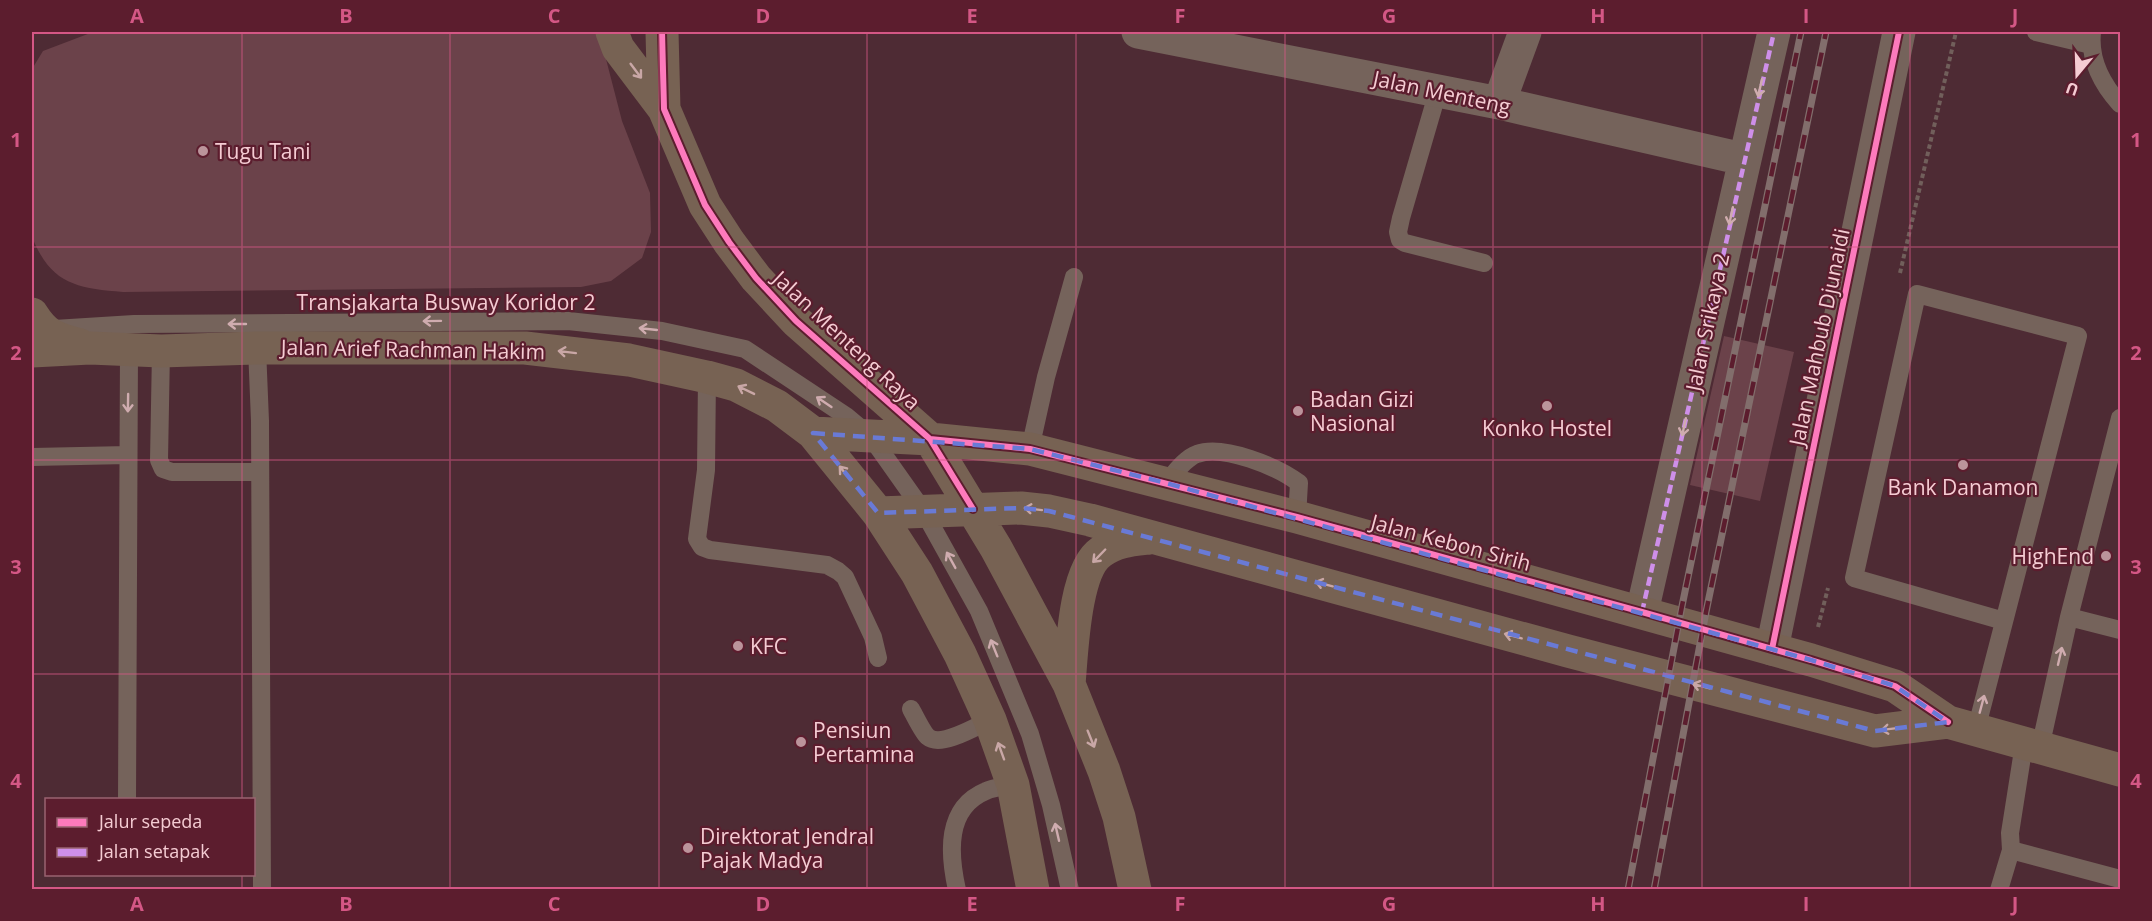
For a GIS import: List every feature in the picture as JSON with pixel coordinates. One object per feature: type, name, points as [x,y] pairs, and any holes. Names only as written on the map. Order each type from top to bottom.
[{"type":"main road","points":[[612,32],[618,48],[664,109]]},
{"type":"main road","name":"Jalan Menteng Raya","points":[[663,32],[664,109],[705,205],[756,278],[796,321],[930,439],[974,509],[1069,684],[1104,771],[1119,817],[1136,890]]},
{"type":"main road","name":"Jalan Arief Rachman Hakim","points":[[34,331],[90,348],[129,351],[257,348],[525,348],[629,360],[707,377],[736,385],[777,406],[813,433],[878,513],[922,582],[960,654],[990,720],[1013,785],[1033,890]]},
{"type":"main road","name":"Jalan Kebon Sirih","points":[[813,433],[930,439],[1030,449],[1166,483],[1772,648],[1894,686],[1962,726],[2121,770]]},
{"type":"main road","name":"Jalan Kebon Sirih","points":[[878,513],[1021,508],[1049,511],[1875,731],[1962,726]]},
{"type":"main road","points":[[1069,684],[1075,622],[1085,575],[1098,553],[1120,541],[1152,537]]},
{"type":"street","name":"Jalan Menteng","points":[[1138,32],[1500,103],[1743,159]]},
{"type":"street","points":[[1500,103],[1525,32]]},
{"type":"street","name":"Jalan Srikaya 2","points":[[1642,612],[1743,159],[1774,32]]},
{"type":"street","name":"Jalan Mahbub Djunaidi","points":[[1772,648],[1899,32]]},
{"type":"lane","points":[[2036,32],[2091,38],[2098,73],[2121,104]]},
{"type":"lane","points":[[1438,92],[1401,218],[1398,232],[1400,240],[1484,263]]},
{"type":"lane","points":[[1030,449],[1046,378],[1074,277]]},
{"type":"lane","points":[[1962,726],[2004,621],[2078,336],[1917,294],[1854,578],[2004,621]]},
{"type":"lane","name":"Transjakarta Busway Koridor 2","points":[[34,331],[134,324],[568,321],[662,331],[745,349],[846,416],[871,437],[924,512],[979,611],[1030,734],[1051,805],[1070,890]]},
{"type":"lane","points":[[257,348],[260,472],[262,890]]},
{"type":"lane","points":[[127,798],[129,351]]},
{"type":"lane","points":[[161,351],[159,460],[163,469],[172,472],[260,472]]},
{"type":"lane","points":[[707,377],[706,470],[697,539],[702,547],[711,550],[827,565],[838,571],[845,577],[873,637],[878,658]]},
{"type":"lane","points":[[1999,890],[2011,850],[2010,833],[2032,746],[2121,418]]},
{"type":"lane","points":[[1166,483],[1190,458],[1197,454],[1223,453],[1253,460],[1286,473],[1299,483],[1297,517]]},
{"type":"lane","points":[[32,457],[128,455]]},
{"type":"lane","points":[[2069,616],[2121,630]]},
{"type":"lane","points":[[911,709],[928,737],[937,740],[956,736],[990,720]]},
{"type":"lane","points":[[957,890],[952,868],[951,834],[963,807],[986,791],[1013,785]]},
{"type":"lane","points":[[2011,850],[2121,879]]},
{"type":"highlighted area","points":[[813,433],[1030,449],[1166,483],[1811,660],[1895,686],[1948,722],[1875,731],[1049,511],[1021,508],[878,513]]},
{"type":"shaded area","name":"Tugu Tani","points":[[93,32],[599,32],[622,121],[650,193],[651,232],[642,258],[611,281],[581,287],[123,292],[92,288],[67,281],[48,265],[39,253],[32,237],[32,69],[43,51]]},
{"type":"shaded area","points":[[1724,336],[1794,352],[1760,501],[1690,485]]},
{"type":"railway","points":[[1628,890],[1682,606],[1801,32]]},
{"type":"railway","points":[[1654,890],[1706,612],[1826,32]]},
{"type":"marked path","points":[[1642,612],[1774,32]]},
{"type":"cycle path","points":[[662,32],[664,109],[705,205],[729,242],[756,278],[796,321],[930,439],[973,509]]},
{"type":"cycle path","points":[[1772,649],[1899,32]]},
{"type":"cycle path","points":[[930,439],[1030,449],[1297,517],[1642,612],[1895,686],[1948,722]]},
{"type":"place","name":"Tugu Tani","points":[[203,151]]},
{"type":"place","name":"Konko Hostel","points":[[1547,406]]},
{"type":"place","name":"Badan Gizi Nasional","points":[[1298,411]]},
{"type":"place","name":"Bank Danamon","points":[[1963,465]]},
{"type":"place","name":"HighEnd","points":[[2106,556]]},
{"type":"place","name":"KFC","points":[[738,646]]},
{"type":"place","name":"Pensiun Pertamina","points":[[801,742]]},
{"type":"place","name":"Direktorat Jendral Pajak Madya","points":[[688,848]]}]
